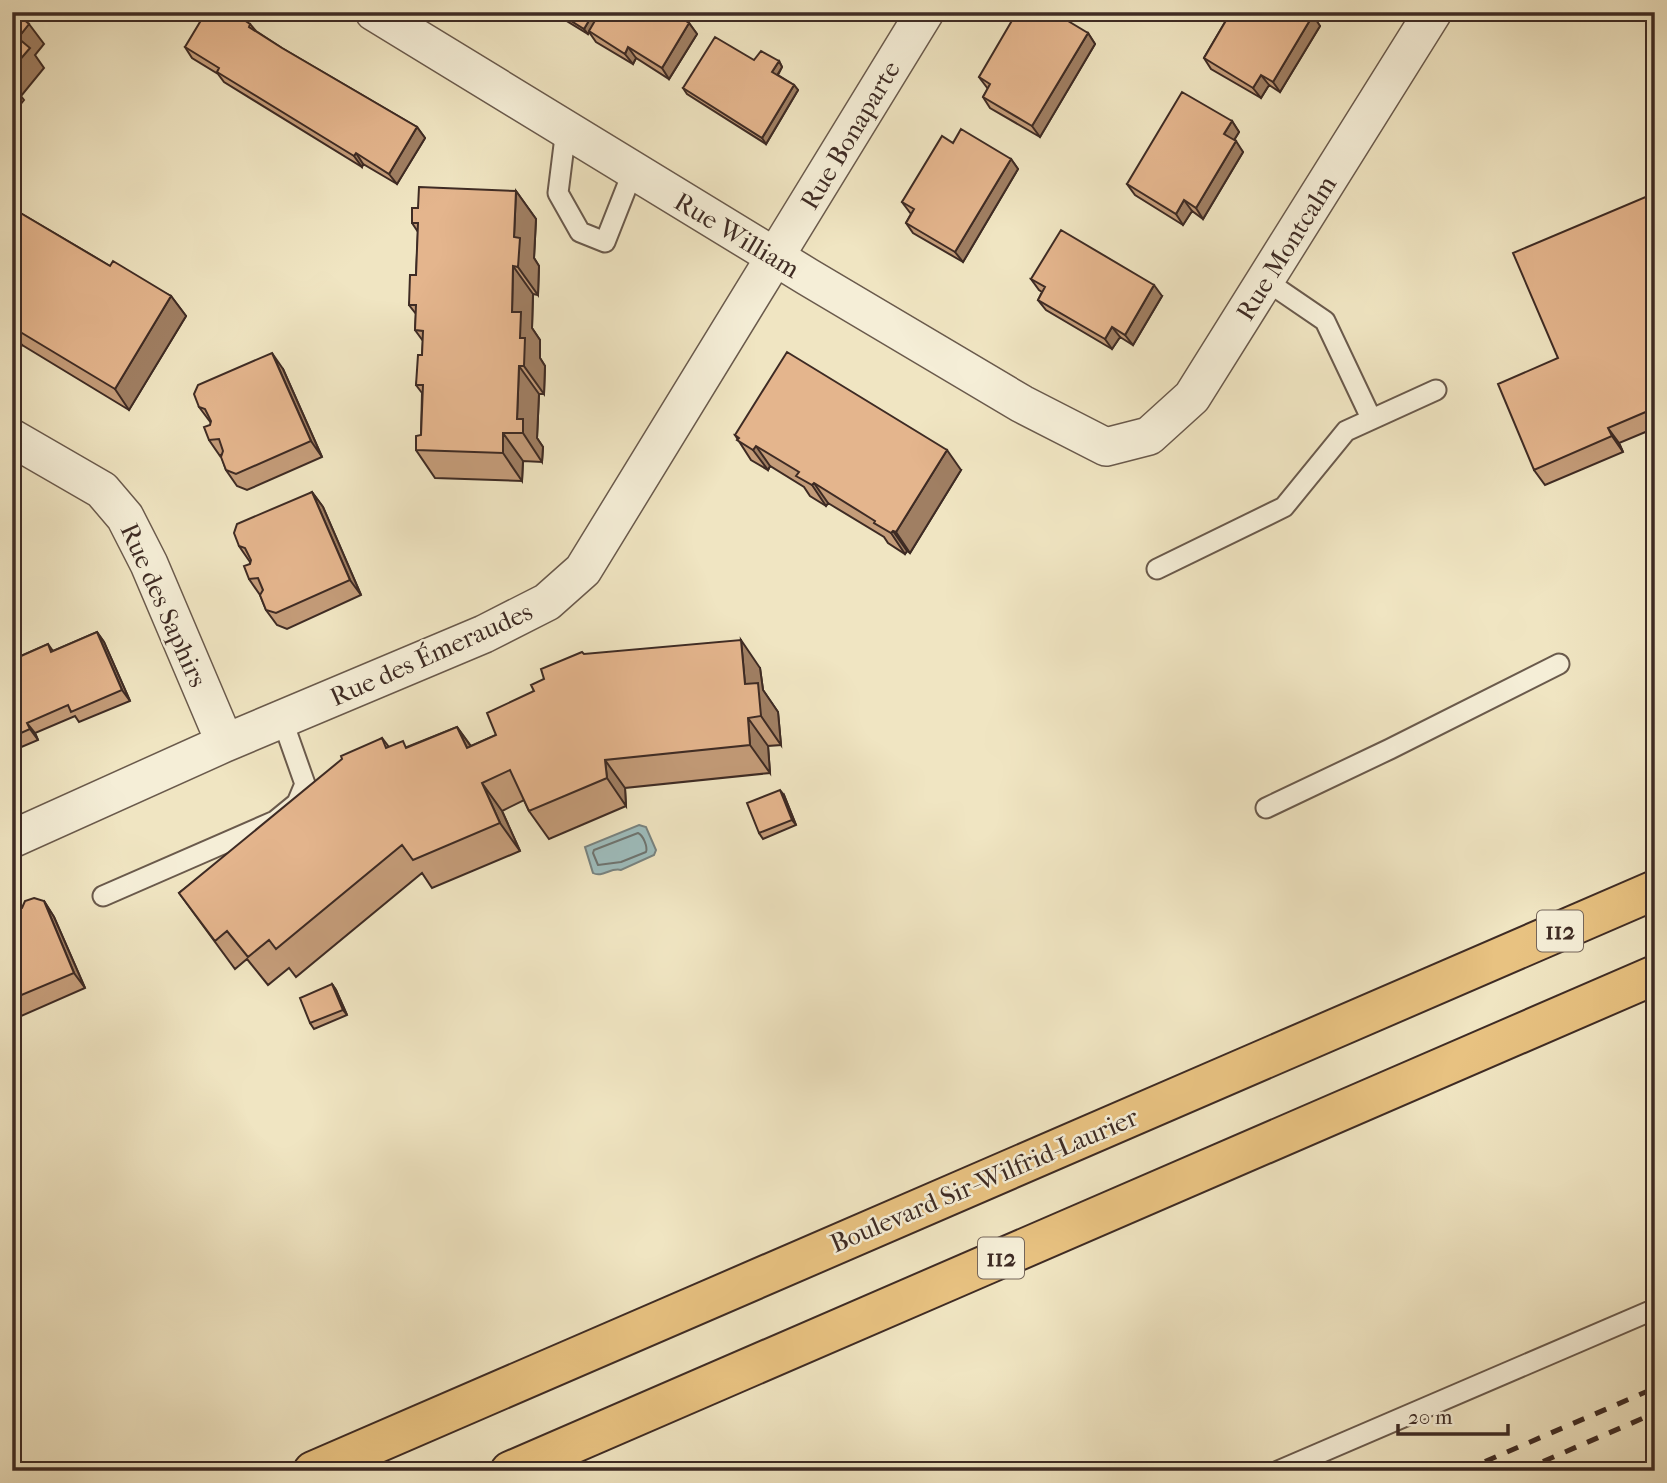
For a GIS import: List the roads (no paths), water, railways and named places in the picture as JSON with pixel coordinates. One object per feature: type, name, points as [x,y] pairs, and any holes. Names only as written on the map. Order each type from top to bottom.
[{"type":"highway","name":"Boulevard Sir-Wilfrid-Laurier","points":[[313,1471],[1655,890]]},
{"type":"highway","name":"112","points":[[510,1471],[1655,975]]},
{"type":"street","name":"Rue William","points":[[374,12],[419,24],[566,129],[634,171],[1023,404],[1107,447]]},
{"type":"street","name":"Rue Bonaparte","points":[[776,258],[925,12]]},
{"type":"street","name":"Rue Montcalm","points":[[1107,447],[1149,436],[1192,397],[1433,12]]},
{"type":"street","name":"Rue des Émeraudes","points":[[12,839],[225,743],[484,634],[547,602],[583,570],[776,258]]},
{"type":"street","name":"Rue des Saphirs","points":[[12,438],[102,490],[125,516],[149,564],[225,743]]},
{"type":"lane","points":[[566,129],[558,193],[580,232],[605,242],[634,171]]},
{"type":"lane","points":[[1265,280],[1325,321],[1371,418]]},
{"type":"lane","points":[[1157,569],[1284,507],[1346,431],[1436,390]]},
{"type":"lane","points":[[1266,808],[1559,664]]},
{"type":"lane","points":[[103,896],[275,821],[297,803],[305,784],[282,719]]},
{"type":"lane","points":[[1278,1471],[1655,1309]]},
{"type":"water","points":[[639,825],[646,827],[656,850],[654,855],[621,870],[593,873],[585,847]]},
{"type":"railway","points":[[1463,1471],[1655,1388]]},
{"type":"railway","points":[[1521,1471],[1655,1413]]}]
